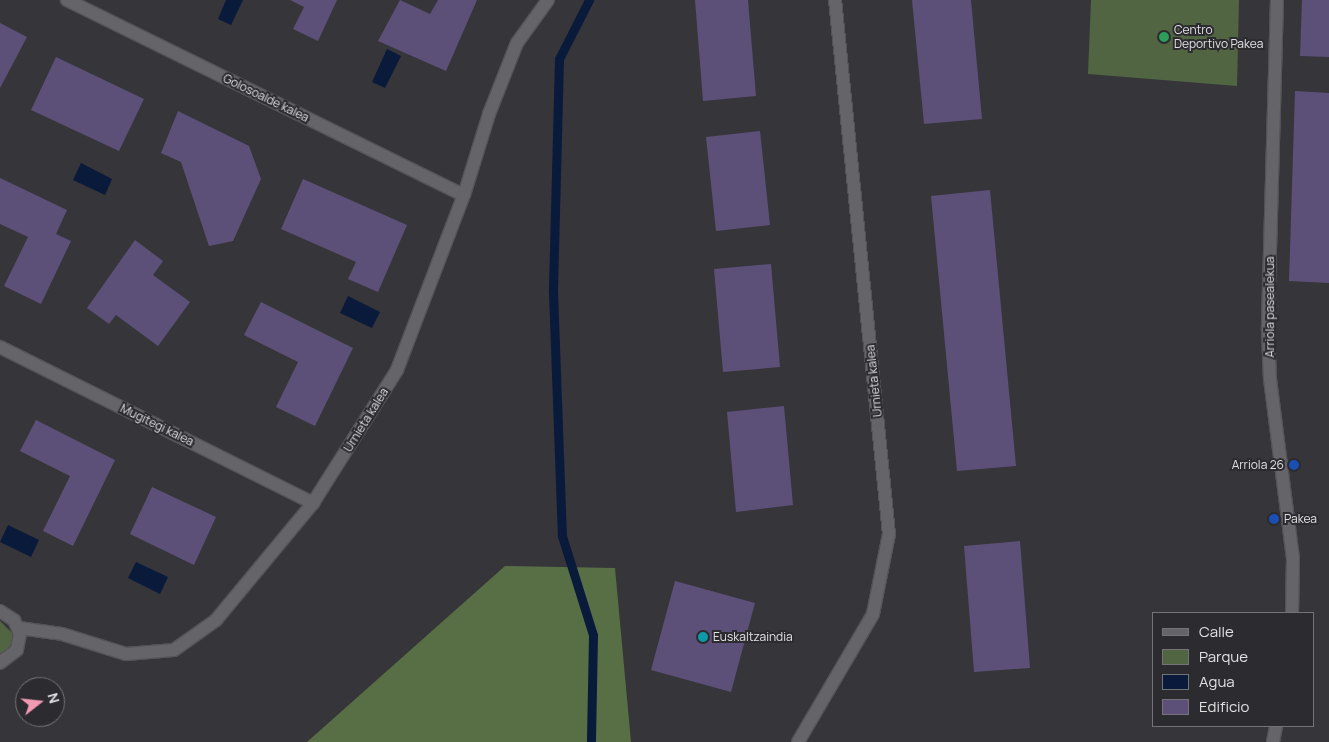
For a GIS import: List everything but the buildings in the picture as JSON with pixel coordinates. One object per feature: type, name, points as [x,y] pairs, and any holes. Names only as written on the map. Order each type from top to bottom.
[{"type":"street","name":"Golosoalde kalea","points":[[67,0],[464,195]]},
{"type":"street","name":"Urnieta kalea","points":[[19,628],[62,634],[126,654],[174,650],[216,620],[313,503],[397,370],[464,195],[489,114],[517,43],[548,0]]},
{"type":"street","name":"Urnieta kalea","points":[[798,742],[873,614],[890,534],[835,0]]},
{"type":"street","name":"Arriola pasealekua","points":[[1276,0],[1268,330],[1270,379],[1293,558],[1292,612]]},
{"type":"street","name":"Mugitegi kalea","points":[[0,347],[313,503]]},
{"type":"street","points":[[0,611],[10,616],[19,628],[17,650],[0,663]]},
{"type":"street","points":[[1274,742],[1276,727]]},
{"type":"green space","name":"Centro Deportivo Pakea","points":[[1091,0],[1239,0],[1237,86],[1088,74]]},
{"type":"green space","points":[[505,566],[615,568],[631,742],[307,742]]},
{"type":"green space","points":[[0,621],[12,633],[13,643],[0,656]]},
{"type":"water","points":[[226,0],[243,0],[231,25],[218,19]]},
{"type":"water","points":[[387,49],[401,56],[385,88],[372,82]]},
{"type":"water","points":[[81,163],[112,179],[105,195],[73,180]]},
{"type":"water","points":[[348,296],[380,312],[372,328],[340,313]]},
{"type":"water","points":[[8,525],[39,540],[31,557],[0,542]]},
{"type":"water","points":[[136,562],[168,577],[160,594],[128,578]]},
{"type":"waterway","points":[[589,0],[559,59],[553,292],[562,536],[593,635],[591,742]]},
{"type":"place","name":"Centro Deportivo Pakea","points":[[1164,37]]},
{"type":"place","name":"Arriola 26","points":[[1294,465]]},
{"type":"place","name":"Pakea","points":[[1274,519]]},
{"type":"place","name":"Euskaltzaindia","points":[[703,637]]}]
